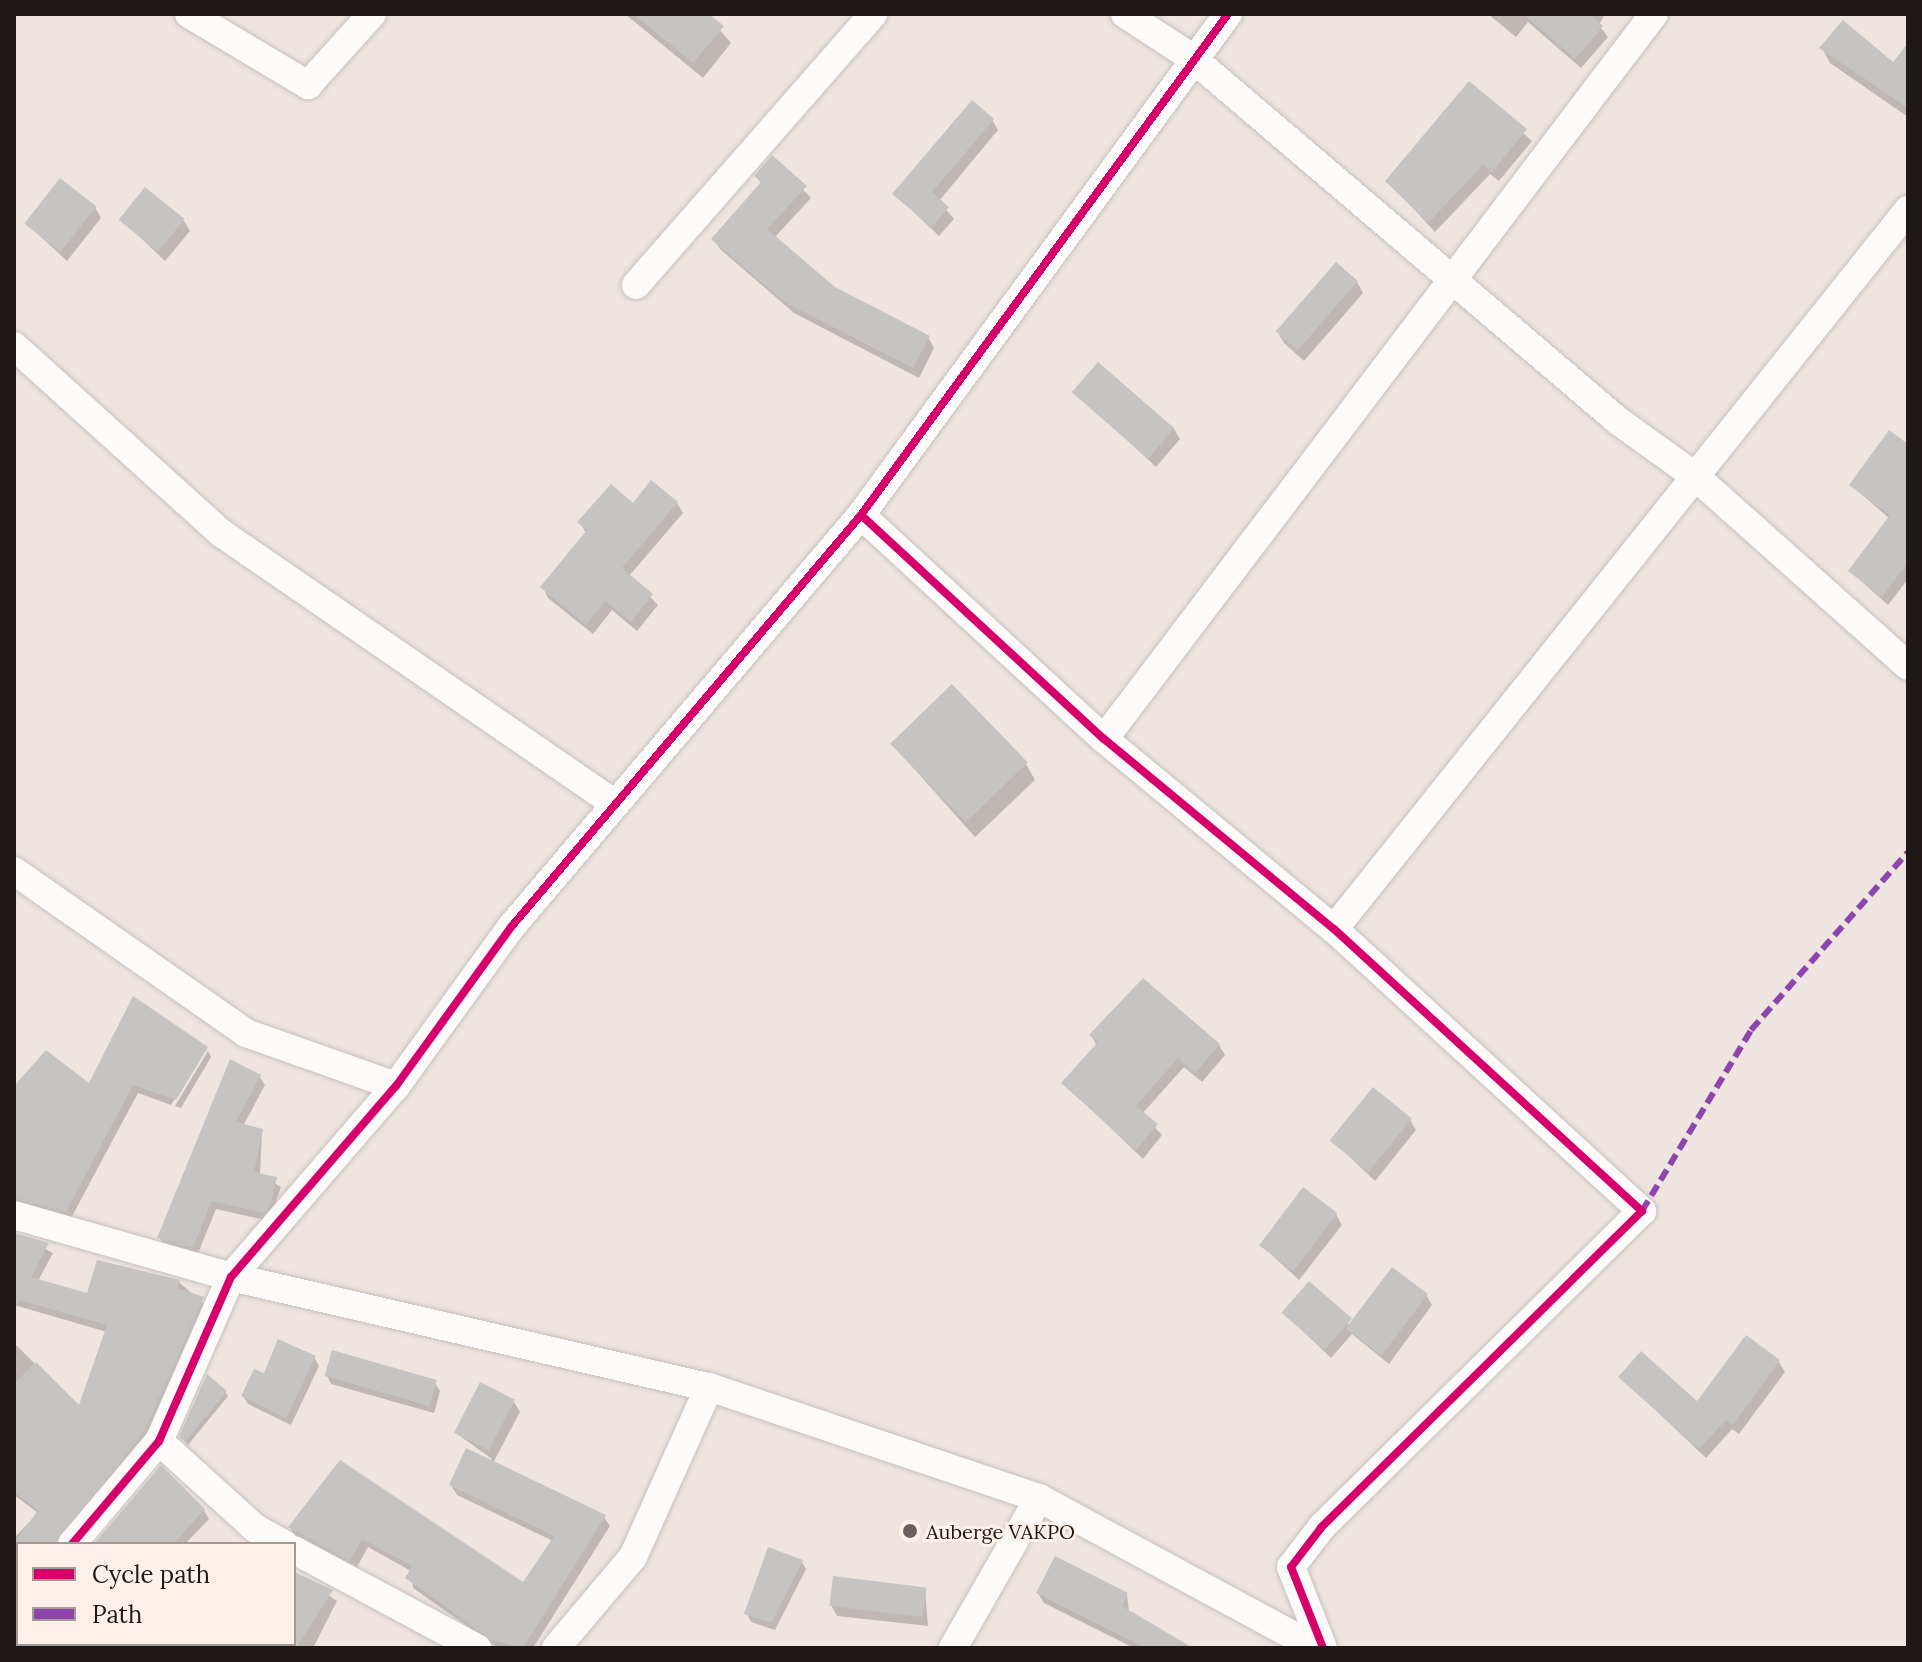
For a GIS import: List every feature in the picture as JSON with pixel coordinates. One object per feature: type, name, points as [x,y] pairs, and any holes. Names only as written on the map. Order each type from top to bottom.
[{"type":"street","points":[[189,14],[308,85],[372,14]]},
{"type":"street","points":[[636,285],[873,14]]},
{"type":"street","points":[[1125,14],[1191,57],[1453,281],[1696,477],[1908,666]]},
{"type":"street","points":[[74,1542],[159,1441],[231,1277],[396,1086],[512,926],[861,515],[1191,57],[1228,14]]},
{"type":"street","points":[[1104,739],[1654,14]]},
{"type":"street","points":[[1334,929],[1908,210]]},
{"type":"street","points":[[14,346],[221,533],[615,804]]},
{"type":"street","points":[[861,515],[1104,739],[1334,929],[1642,1211],[1321,1528],[1291,1567],[1323,1648]]},
{"type":"street","points":[[14,871],[246,1033],[396,1086]]},
{"type":"street","points":[[14,1215],[231,1277],[709,1387],[1039,1498],[1316,1648]]},
{"type":"street","points":[[556,1648],[633,1557],[709,1387]]},
{"type":"street","points":[[159,1441],[255,1528],[280,1542]]},
{"type":"street","points":[[953,1648],[1039,1498]]},
{"type":"street","points":[[296,1551],[477,1648]]},
{"type":"building","points":[[633,14],[709,14],[724,26],[693,63]]},
{"type":"building","points":[[1523,14],[1590,14],[1603,26],[1575,59]]},
{"type":"building","points":[[1843,20],[1893,62],[1908,43],[1908,108],[1819,48]]},
{"type":"building","points":[[1469,81],[1527,129],[1492,172],[1483,165],[1428,223],[1385,181]]},
{"type":"building","points":[[972,100],[994,119],[932,192],[949,207],[932,227],[892,194]]},
{"type":"building","points":[[772,155],[807,186],[767,229],[835,287],[930,336],[913,368],[786,303],[711,239],[761,182],[754,176]]},
{"type":"building","points":[[60,178],[96,206],[61,252],[24,224]]},
{"type":"building","points":[[145,187],[185,219],[158,252],[119,220]]},
{"type":"building","points":[[1336,262],[1358,281],[1298,350],[1276,331]]},
{"type":"building","points":[[1098,362],[1174,428],[1148,458],[1072,392]]},
{"type":"building","points":[[1889,430],[1908,444],[1908,562],[1882,597],[1848,571],[1890,515],[1849,485]]},
{"type":"building","points":[[651,480],[678,502],[622,568],[653,594],[631,622],[605,601],[586,625],[540,587],[587,530],[577,522],[611,484],[633,503]]},
{"type":"building","points":[[952,684],[1028,762],[966,822],[890,744]]},
{"type":"building","points":[[1143,978],[1220,1044],[1195,1073],[1178,1058],[1136,1106],[1158,1124],[1136,1150],[1061,1083],[1098,1042],[1089,1035]]},
{"type":"building","points":[[133,996],[208,1047],[176,1100],[133,1085],[66,1212],[14,1198],[14,1086],[46,1050],[89,1083]]},
{"type":"building","points":[[230,1059],[261,1075],[236,1122],[263,1129],[254,1172],[277,1177],[271,1204],[264,1213],[211,1201],[193,1248],[157,1238]]},
{"type":"building","points":[[1373,1087],[1412,1118],[1368,1172],[1330,1141]]},
{"type":"building","points":[[1303,1187],[1337,1213],[1293,1271],[1259,1245]]},
{"type":"building","points":[[14,1233],[49,1243],[31,1277],[87,1293],[97,1260],[180,1280],[177,1288],[204,1297],[144,1432],[57,1542],[14,1544],[38,1510],[14,1492],[14,1384],[36,1362],[79,1405],[107,1325],[19,1300],[14,1309]]},
{"type":"building","points":[[1392,1267],[1428,1294],[1382,1356],[1346,1328]]},
{"type":"building","points":[[1309,1281],[1352,1318],[1324,1350],[1281,1313]]},
{"type":"building","points":[[1746,1335],[1780,1360],[1733,1425],[1726,1420],[1699,1449],[1618,1377],[1641,1351],[1697,1401]]},
{"type":"building","points":[[278,1339],[316,1356],[286,1418],[241,1396],[254,1369],[264,1373]]},
{"type":"building","points":[[332,1350],[437,1380],[429,1406],[325,1376]]},
{"type":"building","points":[[207,1374],[227,1391],[185,1442],[179,1437]]},
{"type":"building","points":[[480,1382],[515,1400],[489,1450],[454,1433]]},
{"type":"building","points":[[466,1448],[606,1515],[523,1648],[492,1640],[405,1578],[412,1566],[362,1539],[350,1561],[288,1527],[340,1460],[523,1582],[554,1536],[449,1485]]},
{"type":"building","points":[[161,1465],[205,1509],[175,1542],[96,1542]]},
{"type":"building","points":[[768,1547],[803,1560],[771,1623],[744,1614]]},
{"type":"building","points":[[1055,1556],[1128,1593],[1122,1606],[1193,1648],[1146,1648],[1036,1593]]},
{"type":"building","points":[[296,1573],[333,1590],[296,1648]]},
{"type":"building","points":[[833,1576],[926,1587],[923,1617],[829,1606]]},
{"type":"marked path","points":[[1642,1211],[1751,1030],[1908,852]]},
{"type":"cycle path","points":[[74,1542],[159,1441],[231,1277],[396,1086],[512,926],[861,515],[1228,14]]},
{"type":"cycle path","points":[[861,515],[1104,739],[1334,929],[1642,1211],[1321,1528],[1291,1567],[1323,1648]]},
{"type":"place","name":"Auberge VAKPO","points":[[910,1531]]}]
